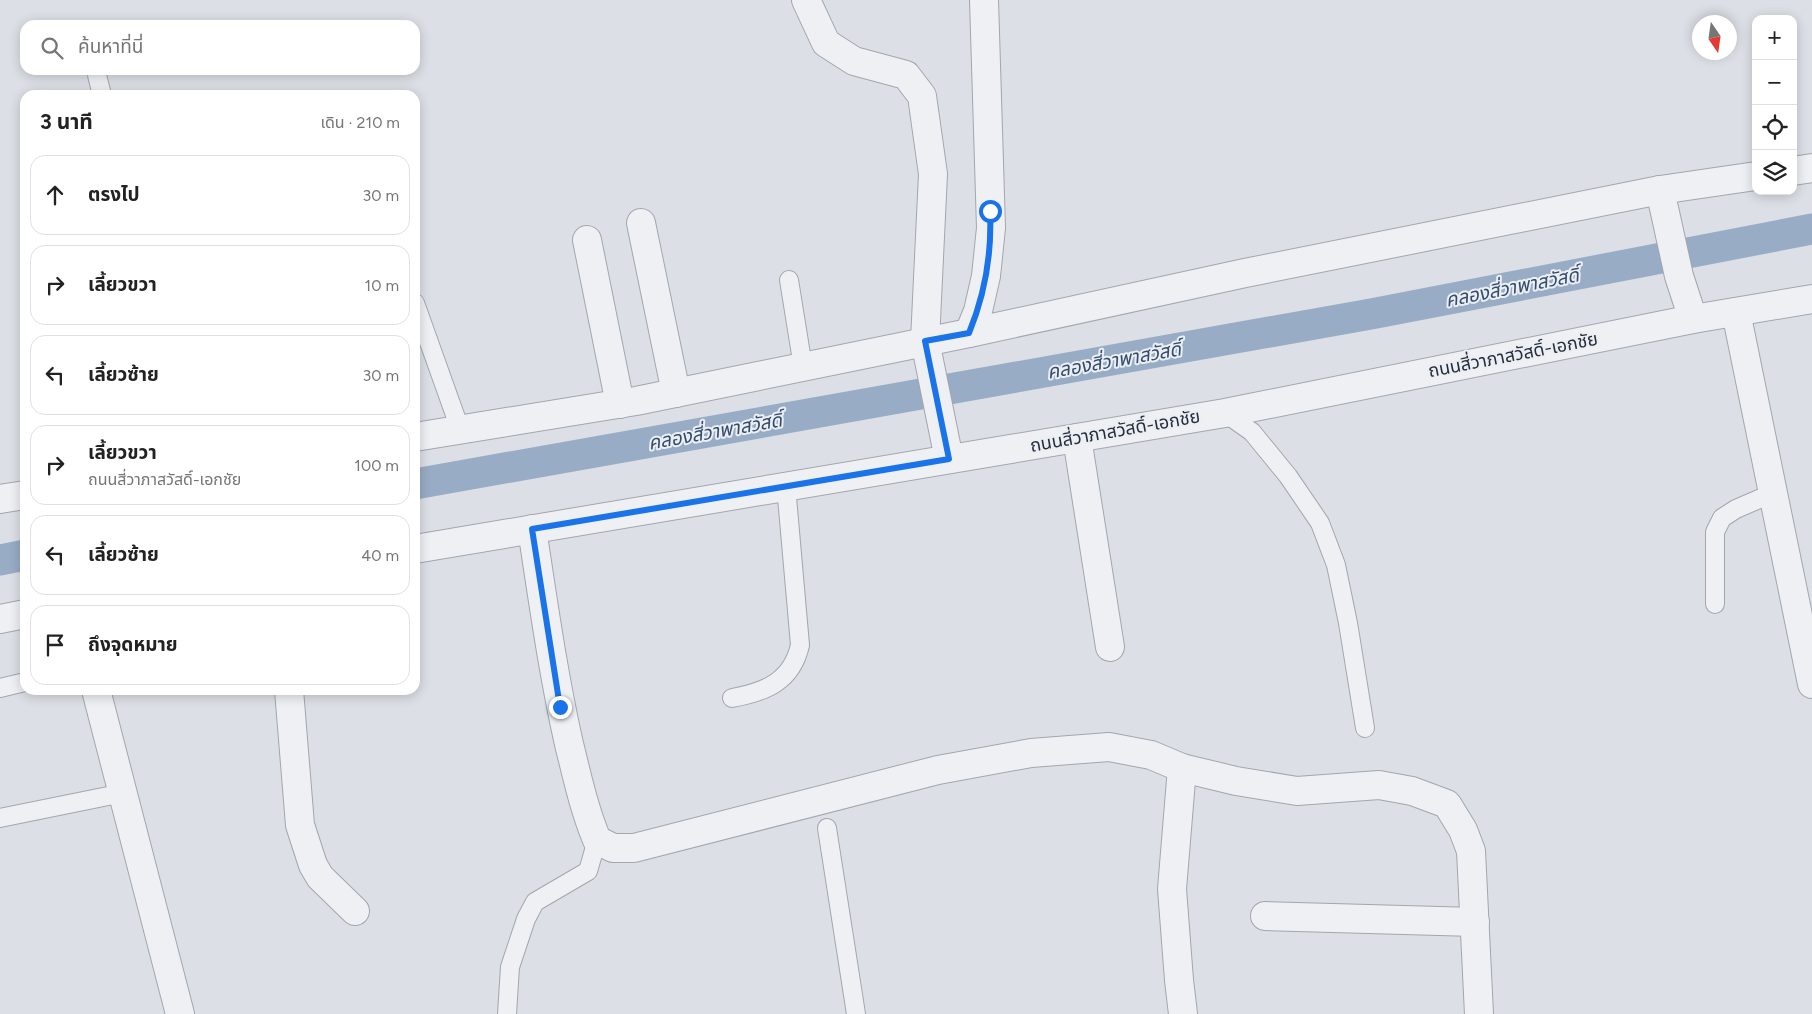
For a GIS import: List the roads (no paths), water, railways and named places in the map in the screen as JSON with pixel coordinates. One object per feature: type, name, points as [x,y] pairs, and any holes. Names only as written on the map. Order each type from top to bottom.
[{"type":"street","points":[[806,0],[826,43],[854,61],[906,75],[922,96],[933,174],[925,341],[949,459]]},
{"type":"street","points":[[969,333],[978,311],[986,276],[991,228],[984,0]]},
{"type":"street","points":[[1797,170],[1812,168]]},
{"type":"street","points":[[420,435],[620,404],[969,333],[1245,273],[1660,190],[1752,177]]},
{"type":"street","points":[[1660,190],[1678,276],[1693,319]]},
{"type":"street","points":[[641,223],[676,393]]},
{"type":"street","points":[[587,240],[620,404]]},
{"type":"street","name":"ถนนสี่วาภาสวัสดิ์-เอกชัย","points":[[420,548],[1225,413],[1693,319],[1812,298]]},
{"type":"street","points":[[1736,312],[1812,684]]},
{"type":"street","points":[[1077,438],[1110,647]]},
{"type":"street","points":[[0,499],[20,496]]},
{"type":"street","points":[[532,529],[556,689],[588,818],[596,840],[613,848],[634,848],[825,813],[938,770],[1031,753],[1109,747],[1152,755],[1182,768],[1236,782],[1297,791],[1379,785],[1412,791],[1446,804],[1463,830],[1472,851],[1479,1014]]},
{"type":"street","points":[[0,619],[20,615]]},
{"type":"street","points":[[97,695],[180,1014]]},
{"type":"street","points":[[289,695],[300,825],[313,865],[320,877],[354,911]]},
{"type":"street","points":[[1182,768],[1172,889],[1178,980],[1183,1014]]},
{"type":"street","points":[[1265,916],[1475,922]]},
{"type":"lane","points":[[97,75],[101,90]]},
{"type":"lane","points":[[789,280],[803,367]]},
{"type":"lane","points":[[420,317],[460,429]]},
{"type":"lane","points":[[1225,413],[1252,432],[1288,476],[1320,523],[1336,565],[1348,623],[1365,728]]},
{"type":"lane","points":[[732,698],[755,694],[784,678],[796,660],[800,645],[786,486]]},
{"type":"lane","points":[[1715,604],[1715,532],[1722,518],[1736,509],[1773,493]]},
{"type":"lane","points":[[0,688],[20,683]]},
{"type":"lane","points":[[0,818],[123,793]]},
{"type":"lane","points":[[825,813],[856,1014]]},
{"type":"lane","points":[[507,1014],[510,967],[526,919],[535,902],[588,871],[596,840]]},
{"type":"waterway","name":"คลองสี่วาพาสวัสดิ์","points":[[420,483],[1371,314],[1812,229]]},
{"type":"waterway","name":"คลองสี่วาพาสวัสดิ์","points":[[0,560],[20,556]]}]
